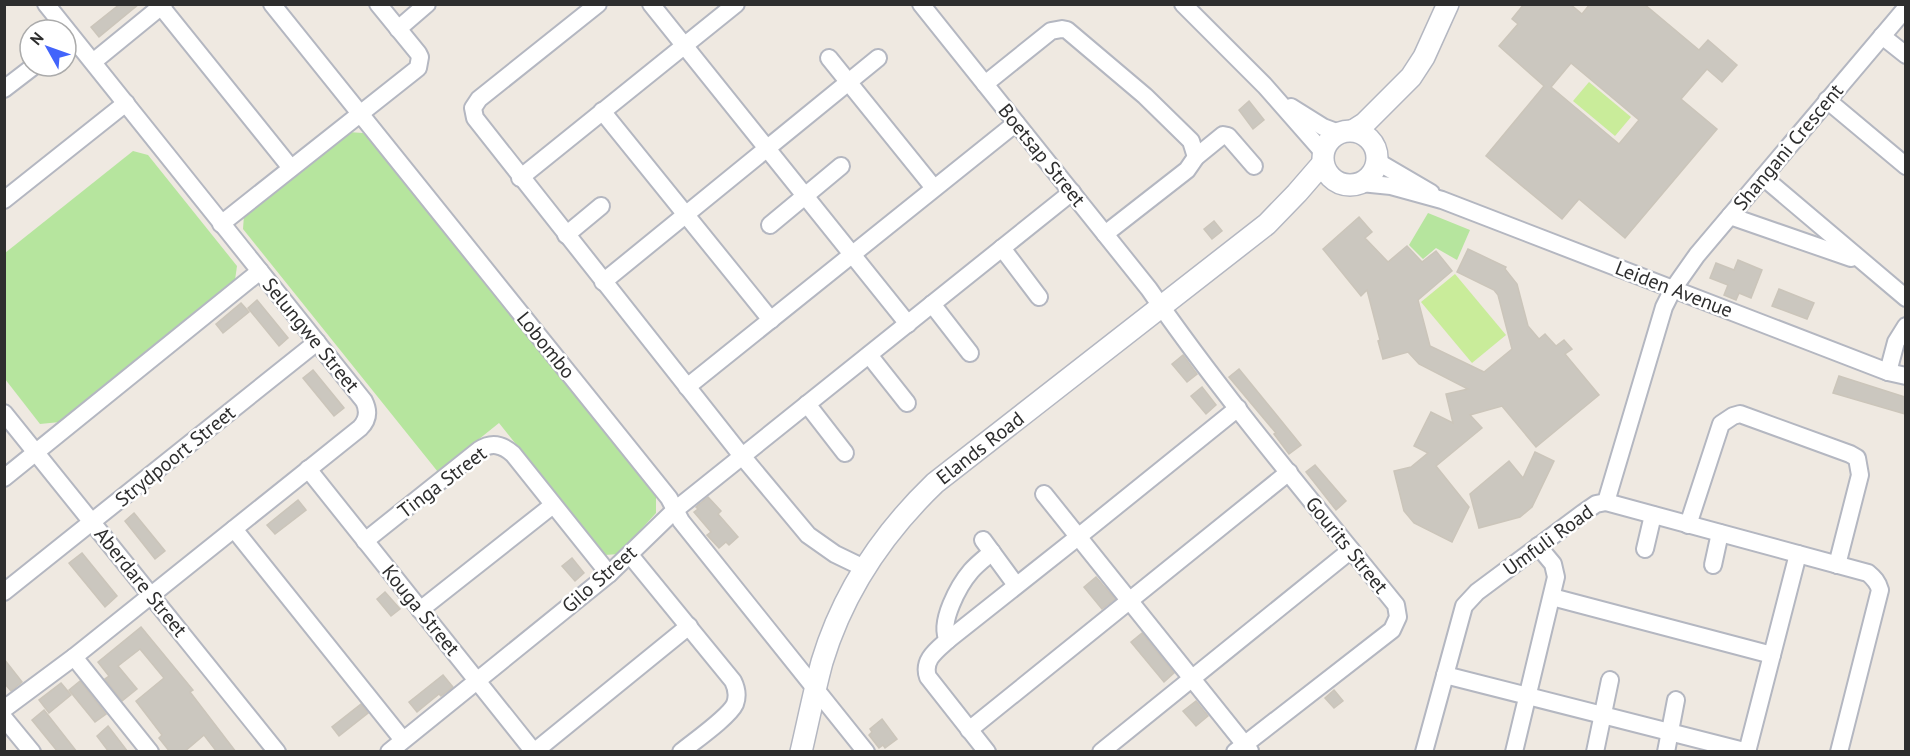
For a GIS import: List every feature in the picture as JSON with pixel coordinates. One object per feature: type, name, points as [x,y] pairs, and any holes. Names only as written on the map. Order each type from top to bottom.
[{"type":"street","name":"Selungwe Street","points":[[46,4],[55,18]]},
{"type":"street","name":"Lobombo","points":[[272,4],[669,498],[681,521],[866,752]]},
{"type":"street","points":[[221,224],[414,72],[420,63],[418,52],[378,4]]},
{"type":"street","points":[[398,29],[427,4]]},
{"type":"street","points":[[598,4],[479,99],[473,108],[475,118],[603,282],[808,535],[834,554],[864,568]]},
{"type":"street","points":[[651,4],[908,324]]},
{"type":"street","points":[[520,178],[736,4]]},
{"type":"street","name":"Boetsap Street","points":[[921,4],[1161,306]]},
{"type":"street","points":[[1183,4],[1265,86],[1323,157],[1330,177],[1352,184],[1370,177],[1376,153],[1448,4]]},
{"type":"street","points":[[93,62],[161,5],[291,168]]},
{"type":"street","name":"Shangani Crescent","points":[[1673,289],[1697,255],[1905,8]]},
{"type":"street","points":[[985,84],[1051,31],[1067,30],[1153,103],[1191,141],[1196,157]]},
{"type":"street","points":[[1882,36],[1905,55]]},
{"type":"street","name":"Selungwe Street","points":[[4,709],[74,657],[360,428],[368,413],[364,401],[93,62],[78,47]]},
{"type":"street","points":[[829,58],[934,188]]},
{"type":"street","points":[[603,282],[878,58]]},
{"type":"street","points":[[1323,157],[1332,137],[1365,123],[1411,77]]},
{"type":"street","points":[[4,89],[18,78]]},
{"type":"street","points":[[1265,86],[1323,127],[1369,138],[1376,153]]},
{"type":"street","points":[[1827,100],[1905,166]]},
{"type":"street","points":[[4,200],[126,103]]},
{"type":"street","points":[[602,111],[771,320]]},
{"type":"street","points":[[687,387],[1016,123]]},
{"type":"street","points":[[1105,234],[1187,171],[1196,157],[1225,135],[1254,166]]},
{"type":"street","name":"Leiden Avenue","points":[[1376,153],[1442,200]]},
{"type":"street","name":"Elands Road","points":[[1267,224],[1297,193],[1323,157]]},
{"type":"street","points":[[770,225],[841,166]]},
{"type":"street","points":[[1763,177],[1905,298]]},
{"type":"street","name":"Leiden Avenue","points":[[1352,184],[1391,186],[1442,200],[1888,372],[1905,376]]},
{"type":"street","name":"Elands Road","points":[[801,752],[833,630],[864,568],[896,523],[935,483],[1267,224],[1330,187],[1352,184]]},
{"type":"street","name":"Gilo Street","points":[[389,752],[609,574],[675,510],[1072,192]]},
{"type":"street","points":[[566,235],[601,206]]},
{"type":"street","points":[[1730,216],[1860,261]]},
{"type":"street","points":[[1002,248],[1039,297]]},
{"type":"street","points":[[4,478],[260,272]]},
{"type":"street","name":"Umfuli Road","points":[[1424,752],[1464,606],[1477,592],[1583,513],[1596,504],[1606,502],[1656,330],[1673,289]]},
{"type":"street","points":[[932,304],[970,353]]},
{"type":"street","name":"Gourits Street","points":[[1161,306],[1288,472],[1396,605],[1398,617],[1395,626],[1243,749]]},
{"type":"street","points":[[1888,372],[1896,342],[1905,326]]},
{"type":"street","name":"Strydpoort Street","points":[[4,592],[316,342]]},
{"type":"street","points":[[869,355],[907,403]]},
{"type":"street","points":[[807,404],[845,453]]},
{"type":"street","points":[[987,752],[928,677],[926,671],[929,658],[948,640],[1238,408]]},
{"type":"street","name":"Aberdare Street","points":[[4,413],[277,752]]},
{"type":"street","points":[[1688,525],[1720,424],[1740,414],[1857,458],[1860,475],[1837,565]]},
{"type":"street","name":"Tinga Street","points":[[365,541],[479,450],[491,445],[504,447],[513,454],[609,574]]},
{"type":"street","name":"Kouga Street","points":[[308,470],[534,752]]},
{"type":"street","points":[[969,730],[1288,472]]},
{"type":"street","points":[[1044,494],[1192,678],[1243,749]]},
{"type":"street","points":[[1606,502],[1868,573],[1876,580],[1880,590],[1839,752]]},
{"type":"street","points":[[420,610],[553,505]]},
{"type":"street","points":[[1645,549],[1653,515]]},
{"type":"street","points":[[234,529],[403,740]]},
{"type":"street","points":[[1713,565],[1720,533]]},
{"type":"street","points":[[948,640],[944,628],[946,618],[962,583],[977,565],[987,546],[1016,585]]},
{"type":"street","points":[[1514,752],[1556,572],[1553,564],[1538,546]]},
{"type":"street","points":[[1101,752],[1351,550]]},
{"type":"street","points":[[1444,675],[1748,751],[1798,554]]},
{"type":"street","points":[[630,555],[733,681],[737,697],[729,713],[681,752]]},
{"type":"street","points":[[1552,597],[1772,656]]},
{"type":"street","points":[[534,752],[689,626]]},
{"type":"street","points":[[74,657],[150,752]]},
{"type":"street","points":[[1595,752],[1610,680]]},
{"type":"street","points":[[1666,752],[1676,700]]},
{"type":"street","points":[[4,718],[32,752]]},
{"type":"green space","points":[[1589,82],[1631,117],[1615,136],[1573,101]]},
{"type":"green space","points":[[348,132],[363,133],[368,138],[656,495],[656,513],[619,554],[605,555],[499,423],[438,472],[243,229],[244,215]]},
{"type":"green space","points":[[133,151],[148,155],[237,266],[235,280],[60,422],[40,424],[5,379],[5,253]]},
{"type":"green space","points":[[1428,213],[1470,230],[1457,260],[1436,248],[1423,259],[1409,245]]},
{"type":"green space","points":[[1455,274],[1506,335],[1472,363],[1421,302]]},
{"type":"building","points":[[120,4],[139,4],[99,37],[91,27]]},
{"type":"building","points":[[1524,4],[1570,4],[1582,14],[1590,4],[1644,4],[1699,50],[1708,40],[1737,65],[1722,82],[1707,69],[1681,99],[1717,129],[1625,238],[1579,199],[1562,219],[1486,156],[1544,86],[1499,46],[1518,24],[1512,19]],"holes":[[[1571,63],[1639,120],[1619,144],[1551,87]]]},
{"type":"building","points":[[1249,101],[1264,120],[1253,129],[1239,110]]},
{"type":"building","points":[[1359,217],[1372,232],[1365,238],[1388,262],[1407,246],[1422,262],[1436,251],[1452,271],[1418,300],[1430,346],[1484,372],[1512,349],[1498,295],[1494,290],[1457,272],[1468,249],[1506,267],[1505,269],[1517,284],[1528,326],[1539,339],[1545,334],[1556,346],[1564,340],[1572,349],[1565,354],[1599,395],[1536,447],[1502,406],[1470,415],[1482,428],[1436,466],[1469,507],[1452,542],[1414,523],[1404,511],[1394,471],[1411,467],[1428,453],[1414,446],[1431,412],[1453,423],[1446,394],[1468,389],[1419,364],[1408,352],[1383,359],[1367,290],[1361,296],[1323,249]]},
{"type":"building","points":[[1214,221],[1222,231],[1212,239],[1204,229]]},
{"type":"building","points":[[1738,260],[1762,270],[1751,298],[1739,293],[1736,300],[1724,295],[1728,285],[1710,278],[1716,263],[1734,270]]},
{"type":"building","points":[[1779,289],[1814,303],[1807,319],[1772,306]]},
{"type":"building","points":[[257,300],[288,338],[279,346],[248,308]]},
{"type":"building","points":[[241,303],[249,312],[223,333],[216,324]]},
{"type":"building","points":[[1183,355],[1197,374],[1187,382],[1172,364]]},
{"type":"building","points":[[1239,369],[1301,445],[1289,454],[1274,434],[1276,433],[1229,377]]},
{"type":"building","points":[[313,370],[344,408],[334,416],[303,378]]},
{"type":"building","points":[[1839,376],[1905,397],[1905,414],[1833,393]]},
{"type":"building","points":[[1202,387],[1216,405],[1206,414],[1191,396]]},
{"type":"building","points":[[1535,452],[1554,461],[1532,507],[1520,517],[1479,528],[1470,494],[1509,461],[1523,478]]},
{"type":"building","points":[[1315,465],[1346,501],[1336,510],[1306,472]]},
{"type":"building","points":[[708,497],[721,511],[718,514],[738,537],[729,545],[726,542],[719,548],[707,535],[711,532],[694,512],[698,509],[696,507]]},
{"type":"building","points":[[298,500],[306,510],[275,534],[267,525]]},
{"type":"building","points":[[134,513],[165,551],[155,559],[125,521]]},
{"type":"building","points":[[82,553],[117,596],[105,607],[69,563]]},
{"type":"building","points":[[572,558],[584,573],[575,581],[562,566]]},
{"type":"building","points":[[1096,577],[1115,599],[1102,609],[1084,587]]},
{"type":"building","points":[[385,592],[400,609],[391,616],[377,599]]},
{"type":"building","points":[[141,627],[193,690],[190,692],[236,752],[217,752],[204,735],[184,752],[170,752],[159,738],[162,735],[136,701],[164,678],[140,649],[118,666],[137,689],[122,701],[105,679],[109,676],[98,662]]},
{"type":"building","points":[[1142,633],[1174,673],[1164,682],[1131,642]]},
{"type":"building","points":[[4,659],[22,682],[11,691],[4,683]]},
{"type":"building","points":[[443,675],[453,687],[441,696],[439,694],[417,712],[409,702]]},
{"type":"building","points":[[80,681],[106,714],[95,722],[69,690]]},
{"type":"building","points":[[61,683],[71,695],[49,713],[39,700]]},
{"type":"building","points":[[1334,690],[1343,701],[1334,708],[1325,698]]},
{"type":"building","points":[[1196,701],[1208,716],[1196,726],[1183,711]]},
{"type":"building","points":[[361,704],[368,713],[339,736],[332,727]]},
{"type":"building","points":[[44,710],[77,752],[58,752],[32,720]]},
{"type":"building","points":[[882,719],[897,739],[885,748],[883,745],[879,748],[869,735],[872,732],[870,729]]},
{"type":"building","points":[[108,726],[128,752],[109,752],[97,736]]}]
